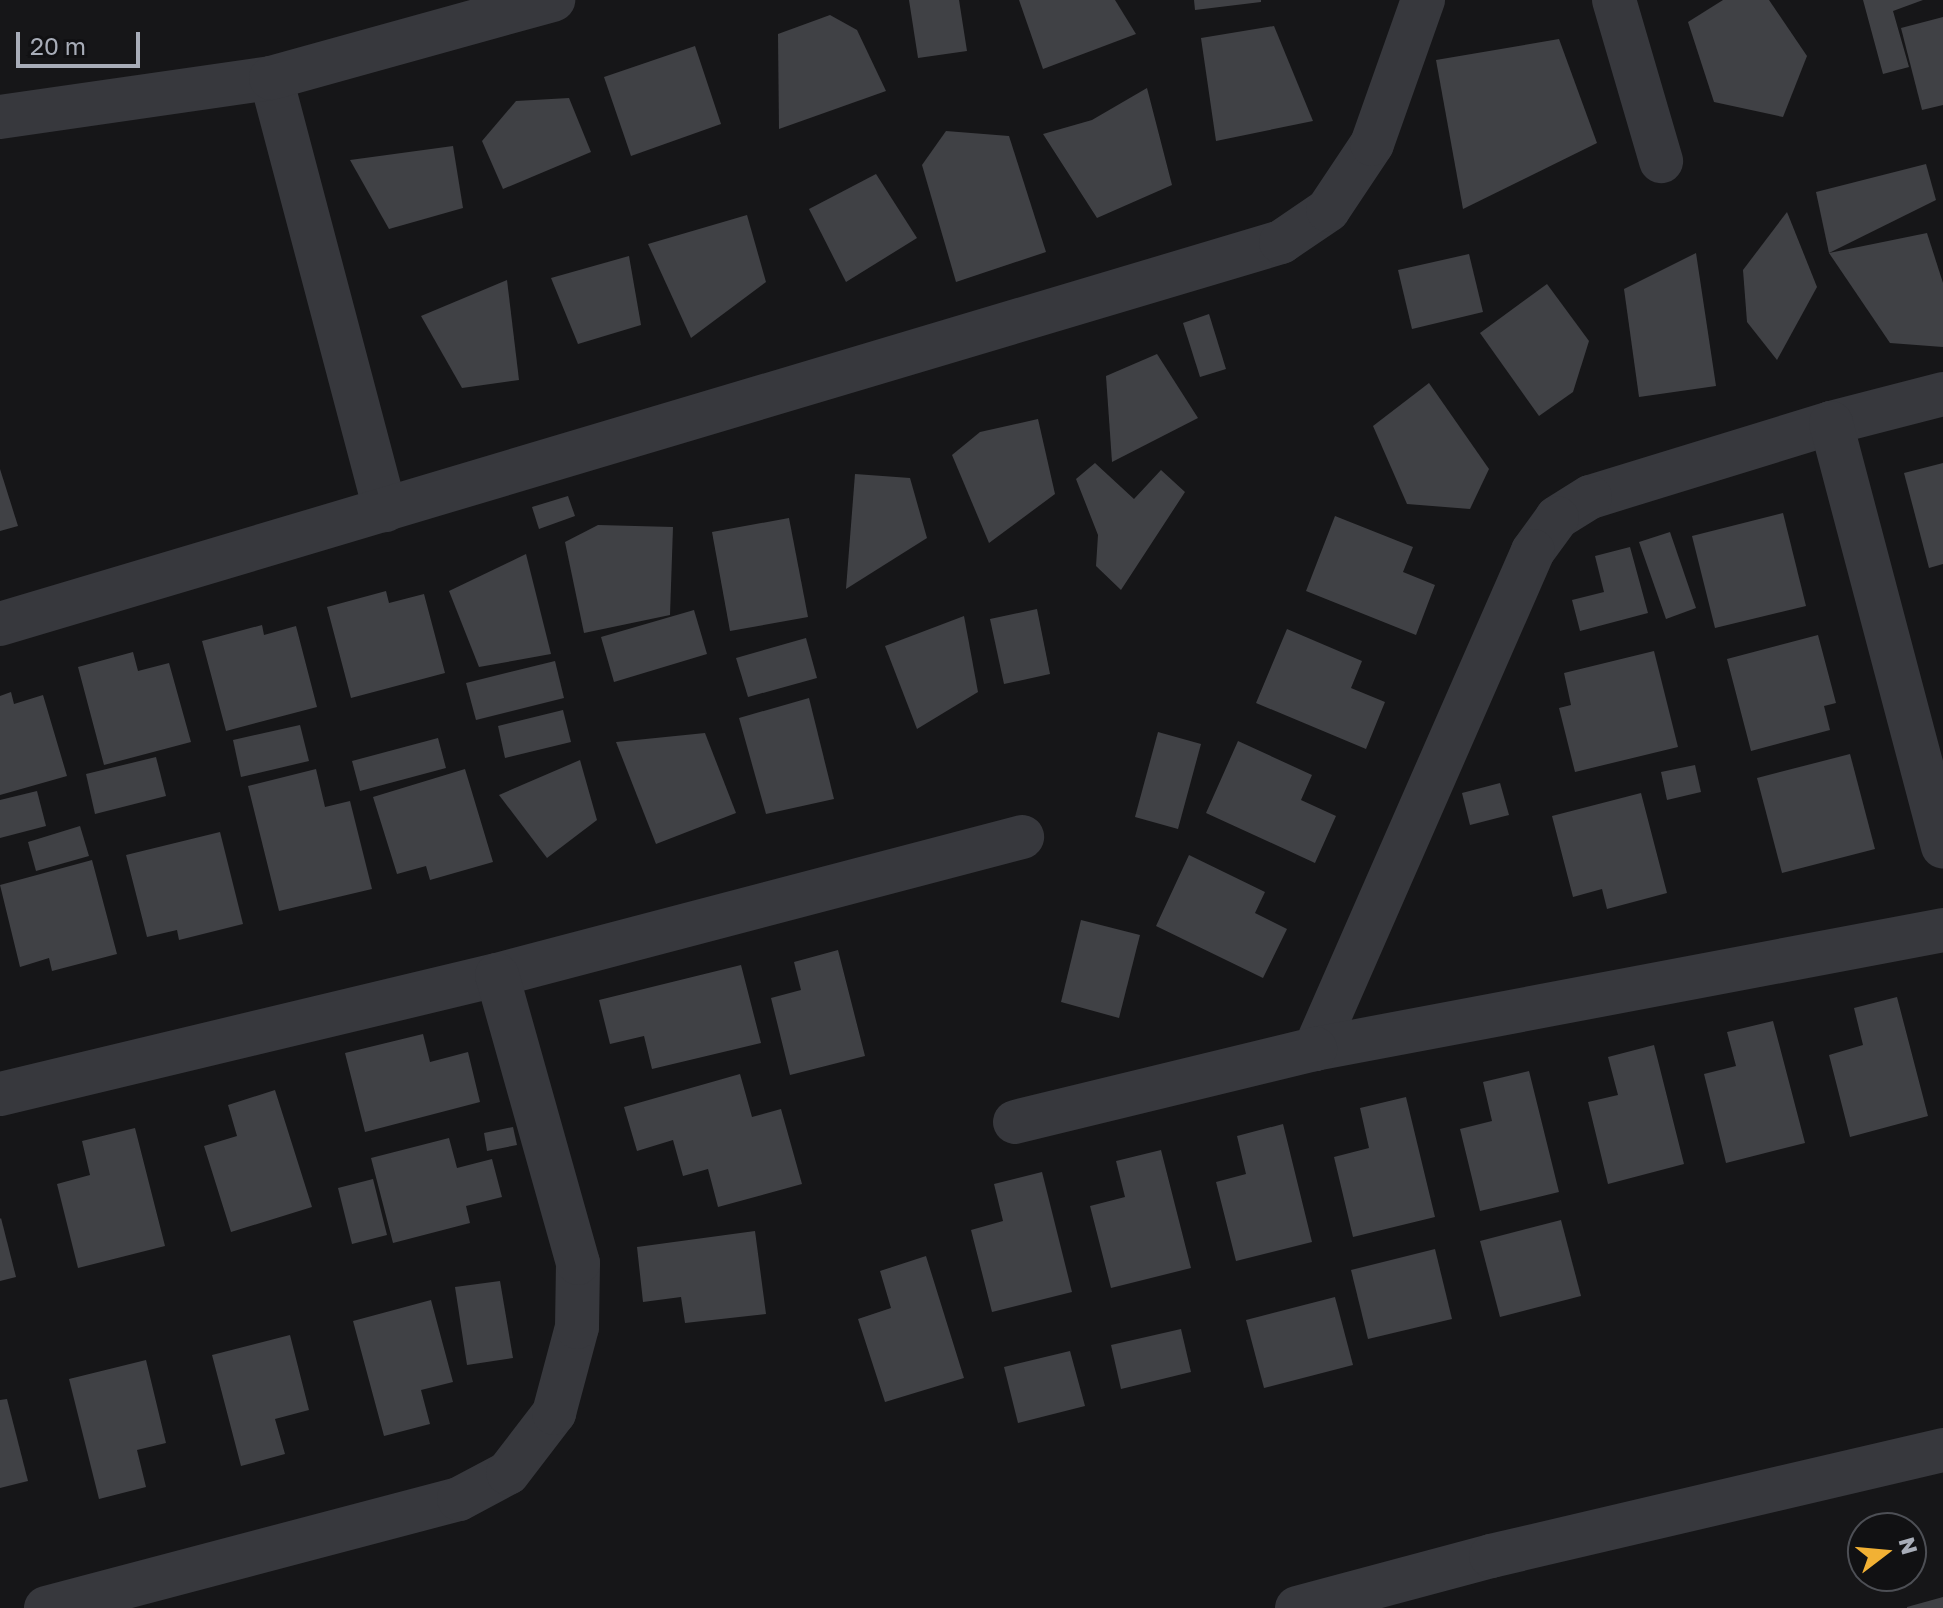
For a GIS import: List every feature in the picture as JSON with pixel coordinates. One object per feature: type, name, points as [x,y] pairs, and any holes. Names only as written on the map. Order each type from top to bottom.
[{"type":"street","points":[[0,117],[271,78],[553,0]]},
{"type":"street","points":[[0,624],[1281,242],[1328,210],[1372,144],[1423,0]]},
{"type":"street","points":[[1614,0],[1661,161]]},
{"type":"street","points":[[271,78],[385,510]]},
{"type":"street","points":[[1315,1049],[1533,551],[1557,518],[1590,497],[1831,423],[1943,394]]},
{"type":"street","points":[[1831,423],[1943,846]]},
{"type":"street","points":[[0,1094],[497,975],[1022,837]]},
{"type":"street","points":[[1015,1122],[1315,1049],[1943,930]]},
{"type":"street","points":[[46,1608],[459,1499],[508,1473],[554,1413],[577,1327],[578,1263],[497,975]]},
{"type":"street","points":[[1297,1608],[1491,1556],[1943,1450]]},
{"type":"building","points":[[909,0],[959,0],[967,51],[918,58]]},
{"type":"building","points":[[1019,0],[1115,0],[1136,34],[1043,69]]},
{"type":"building","points":[[1194,0],[1261,0],[1261,2],[1195,10]]},
{"type":"building","points":[[1723,0],[1769,0],[1807,56],[1783,117],[1714,102],[1688,22]]},
{"type":"building","points":[[1863,0],[1923,0],[1893,11],[1909,67],[1883,74]]},
{"type":"building","points":[[830,15],[857,30],[886,91],[779,129],[778,34]]},
{"type":"building","points":[[1943,17],[1943,105],[1922,110],[1901,28]]},
{"type":"building","points":[[1274,26],[1313,121],[1216,141],[1201,38]]},
{"type":"building","points":[[1559,39],[1597,143],[1463,209],[1436,60]]},
{"type":"building","points":[[695,46],[721,124],[631,156],[604,77]]},
{"type":"building","points":[[1147,88],[1172,185],[1097,218],[1043,134],[1092,120]]},
{"type":"building","points":[[569,98],[591,152],[503,189],[482,141],[516,101]]},
{"type":"building","points":[[946,131],[1009,136],[1046,252],[956,282],[922,165]]},
{"type":"building","points":[[453,146],[463,208],[389,229],[350,160]]},
{"type":"building","points":[[1926,164],[1936,200],[1829,253],[1816,192]]},
{"type":"building","points":[[876,174],[917,238],[846,282],[809,209]]},
{"type":"building","points":[[1787,212],[1817,287],[1777,360],[1747,322],[1743,270]]},
{"type":"building","points":[[747,215],[766,282],[691,338],[648,244]]},
{"type":"building","points":[[1927,233],[1943,283],[1943,347],[1890,343],[1829,253]]},
{"type":"building","points":[[1696,253],[1716,386],[1639,397],[1624,289]]},
{"type":"building","points":[[1469,254],[1483,312],[1412,329],[1398,270]]},
{"type":"building","points":[[629,256],[641,325],[578,344],[551,278]]},
{"type":"building","points":[[507,280],[519,380],[462,388],[421,316]]},
{"type":"building","points":[[1547,284],[1589,341],[1573,392],[1539,416],[1480,333]]},
{"type":"building","points":[[1209,314],[1226,369],[1200,377],[1183,323]]},
{"type":"building","points":[[1157,354],[1198,418],[1112,462],[1106,376]]},
{"type":"building","points":[[1429,383],[1489,469],[1470,509],[1407,504],[1373,426]]},
{"type":"building","points":[[1038,419],[1055,494],[989,543],[952,455],[980,432]]},
{"type":"building","points":[[1095,463],[1134,499],[1161,470],[1185,492],[1121,590],[1096,566],[1098,535],[1076,479]]},
{"type":"building","points":[[1943,463],[1943,564],[1929,568],[1904,473]]},
{"type":"building","points":[[0,469],[18,526],[0,531]]},
{"type":"building","points":[[855,474],[910,478],[927,538],[846,589]]},
{"type":"building","points":[[568,496],[575,516],[539,529],[532,507]]},
{"type":"building","points":[[1783,513],[1806,606],[1715,628],[1692,536]]},
{"type":"building","points":[[1335,516],[1413,547],[1403,572],[1435,585],[1416,635],[1306,591]]},
{"type":"building","points":[[789,518],[808,617],[730,631],[712,532]]},
{"type":"building","points":[[598,525],[673,527],[670,615],[584,633],[565,542]]},
{"type":"building","points":[[1670,532],[1696,608],[1666,619],[1639,542]]},
{"type":"building","points":[[1630,547],[1648,613],[1580,631],[1572,600],[1604,592],[1595,556]]},
{"type":"building","points":[[526,554],[551,654],[479,667],[449,591]]},
{"type":"building","points":[[386,591],[389,603],[424,594],[445,673],[351,698],[327,607]]},
{"type":"building","points":[[1037,609],[1050,674],[1004,684],[990,619]]},
{"type":"building","points":[[694,610],[707,654],[614,682],[601,637]]},
{"type":"building","points":[[964,616],[978,692],[917,729],[885,646]]},
{"type":"building","points":[[262,625],[264,635],[296,626],[317,707],[226,731],[202,641]]},
{"type":"building","points":[[1287,629],[1362,661],[1351,688],[1385,702],[1366,749],[1256,703]]},
{"type":"building","points":[[1818,635],[1836,703],[1824,706],[1830,730],[1751,751],[1727,659]]},
{"type":"building","points":[[806,638],[817,678],[748,697],[736,658]]},
{"type":"building","points":[[1654,651],[1678,747],[1575,772],[1559,708],[1571,705],[1564,673]]},
{"type":"building","points":[[133,652],[138,671],[169,663],[191,742],[104,765],[78,667]]},
{"type":"building","points":[[555,661],[564,698],[476,720],[466,683]]},
{"type":"building","points":[[11,692],[14,704],[43,695],[67,776],[0,795],[0,696]]},
{"type":"building","points":[[809,698],[834,799],[766,814],[739,718]]},
{"type":"building","points":[[563,710],[571,742],[505,758],[498,726]]},
{"type":"building","points":[[300,725],[309,761],[241,777],[233,740]]},
{"type":"building","points":[[1158,732],[1201,744],[1178,829],[1135,817]]},
{"type":"building","points":[[705,733],[736,813],[656,844],[616,742]]},
{"type":"building","points":[[438,738],[446,768],[360,791],[352,761]]},
{"type":"building","points":[[1238,741],[1312,775],[1301,800],[1336,816],[1315,863],[1206,813]]},
{"type":"building","points":[[1850,754],[1875,849],[1782,873],[1757,778]]},
{"type":"building","points":[[156,757],[166,796],[95,814],[86,774]]},
{"type":"building","points":[[580,760],[597,820],[547,858],[499,795]]},
{"type":"building","points":[[1695,765],[1701,792],[1667,800],[1661,772]]},
{"type":"building","points":[[316,769],[325,807],[350,801],[372,889],[279,911],[248,786]]},
{"type":"building","points":[[465,769],[493,862],[430,880],[426,866],[397,874],[373,797]]},
{"type":"building","points":[[1500,783],[1509,815],[1470,825],[1462,793]]},
{"type":"building","points":[[37,791],[46,826],[0,838],[0,800]]},
{"type":"building","points":[[1641,793],[1667,893],[1607,909],[1602,889],[1573,897],[1552,816]]},
{"type":"building","points":[[80,826],[89,856],[36,871],[28,842]]},
{"type":"building","points":[[220,832],[243,924],[179,940],[177,930],[147,937],[126,855]]},
{"type":"building","points":[[1189,855],[1265,892],[1255,913],[1287,929],[1263,978],[1156,926]]},
{"type":"building","points":[[92,860],[117,954],[52,971],[49,958],[20,967],[0,885]]},
{"type":"building","points":[[1081,920],[1140,935],[1119,1018],[1061,1002]]},
{"type":"building","points":[[838,950],[865,1056],[790,1075],[771,998],[801,990],[794,962]]},
{"type":"building","points":[[741,965],[761,1043],[652,1069],[644,1036],[610,1044],[599,1000]]},
{"type":"building","points":[[1897,997],[1928,1116],[1850,1137],[1829,1055],[1863,1045],[1854,1008]]},
{"type":"building","points":[[1773,1021],[1805,1143],[1726,1163],[1704,1074],[1736,1066],[1727,1032]]},
{"type":"building","points":[[423,1034],[430,1062],[468,1052],[480,1102],[365,1132],[345,1053]]},
{"type":"building","points":[[1654,1045],[1684,1164],[1608,1184],[1588,1102],[1618,1095],[1608,1057]]},
{"type":"building","points":[[1529,1071],[1559,1192],[1480,1211],[1460,1129],[1492,1121],[1483,1082]]},
{"type":"building","points":[[740,1074],[752,1117],[781,1109],[802,1184],[718,1207],[708,1169],[683,1176],[673,1140],[637,1151],[624,1107]]},
{"type":"building","points":[[275,1090],[312,1207],[231,1232],[204,1146],[237,1136],[228,1105]]},
{"type":"building","points":[[1406,1097],[1435,1217],[1353,1237],[1334,1157],[1369,1148],[1360,1108]]},
{"type":"building","points":[[1283,1124],[1312,1242],[1236,1261],[1216,1182],[1246,1174],[1237,1136]]},
{"type":"building","points":[[513,1127],[517,1145],[487,1151],[484,1133]]},
{"type":"building","points":[[135,1128],[165,1246],[78,1268],[57,1184],[90,1175],[82,1141]]},
{"type":"building","points":[[449,1138],[457,1168],[492,1159],[502,1197],[466,1206],[470,1223],[393,1243],[371,1158]]},
{"type":"building","points":[[1161,1150],[1191,1268],[1111,1288],[1090,1206],[1125,1197],[1116,1161]]},
{"type":"building","points":[[1042,1172],[1072,1292],[992,1312],[971,1230],[1003,1221],[994,1184]]},
{"type":"building","points":[[373,1179],[387,1235],[352,1244],[338,1188]]},
{"type":"building","points":[[0,1219],[16,1277],[0,1281]]},
{"type":"building","points":[[1561,1220],[1581,1296],[1500,1317],[1480,1241]]},
{"type":"building","points":[[755,1231],[766,1314],[685,1323],[681,1297],[643,1302],[637,1247]]},
{"type":"building","points":[[1435,1249],[1452,1319],[1368,1339],[1351,1270]]},
{"type":"building","points":[[926,1256],[964,1378],[885,1402],[858,1319],[891,1308],[880,1271]]},
{"type":"building","points":[[500,1281],[513,1358],[467,1365],[455,1287]]},
{"type":"building","points":[[1335,1297],[1353,1365],[1264,1388],[1246,1320]]},
{"type":"building","points":[[431,1300],[453,1382],[421,1390],[430,1424],[384,1436],[353,1321]]},
{"type":"building","points":[[1181,1329],[1191,1372],[1121,1389],[1111,1345]]},
{"type":"building","points":[[290,1335],[309,1410],[275,1419],[285,1454],[241,1466],[212,1355]]},
{"type":"building","points":[[1070,1351],[1085,1406],[1018,1423],[1004,1367]]},
{"type":"building","points":[[146,1360],[166,1443],[137,1450],[146,1487],[99,1499],[69,1379]]},
{"type":"building","points":[[7,1399],[28,1481],[0,1488],[0,1400]]},
{"type":"building","points":[[1943,1597],[1943,1608],[1907,1608],[1907,1607]]}]
